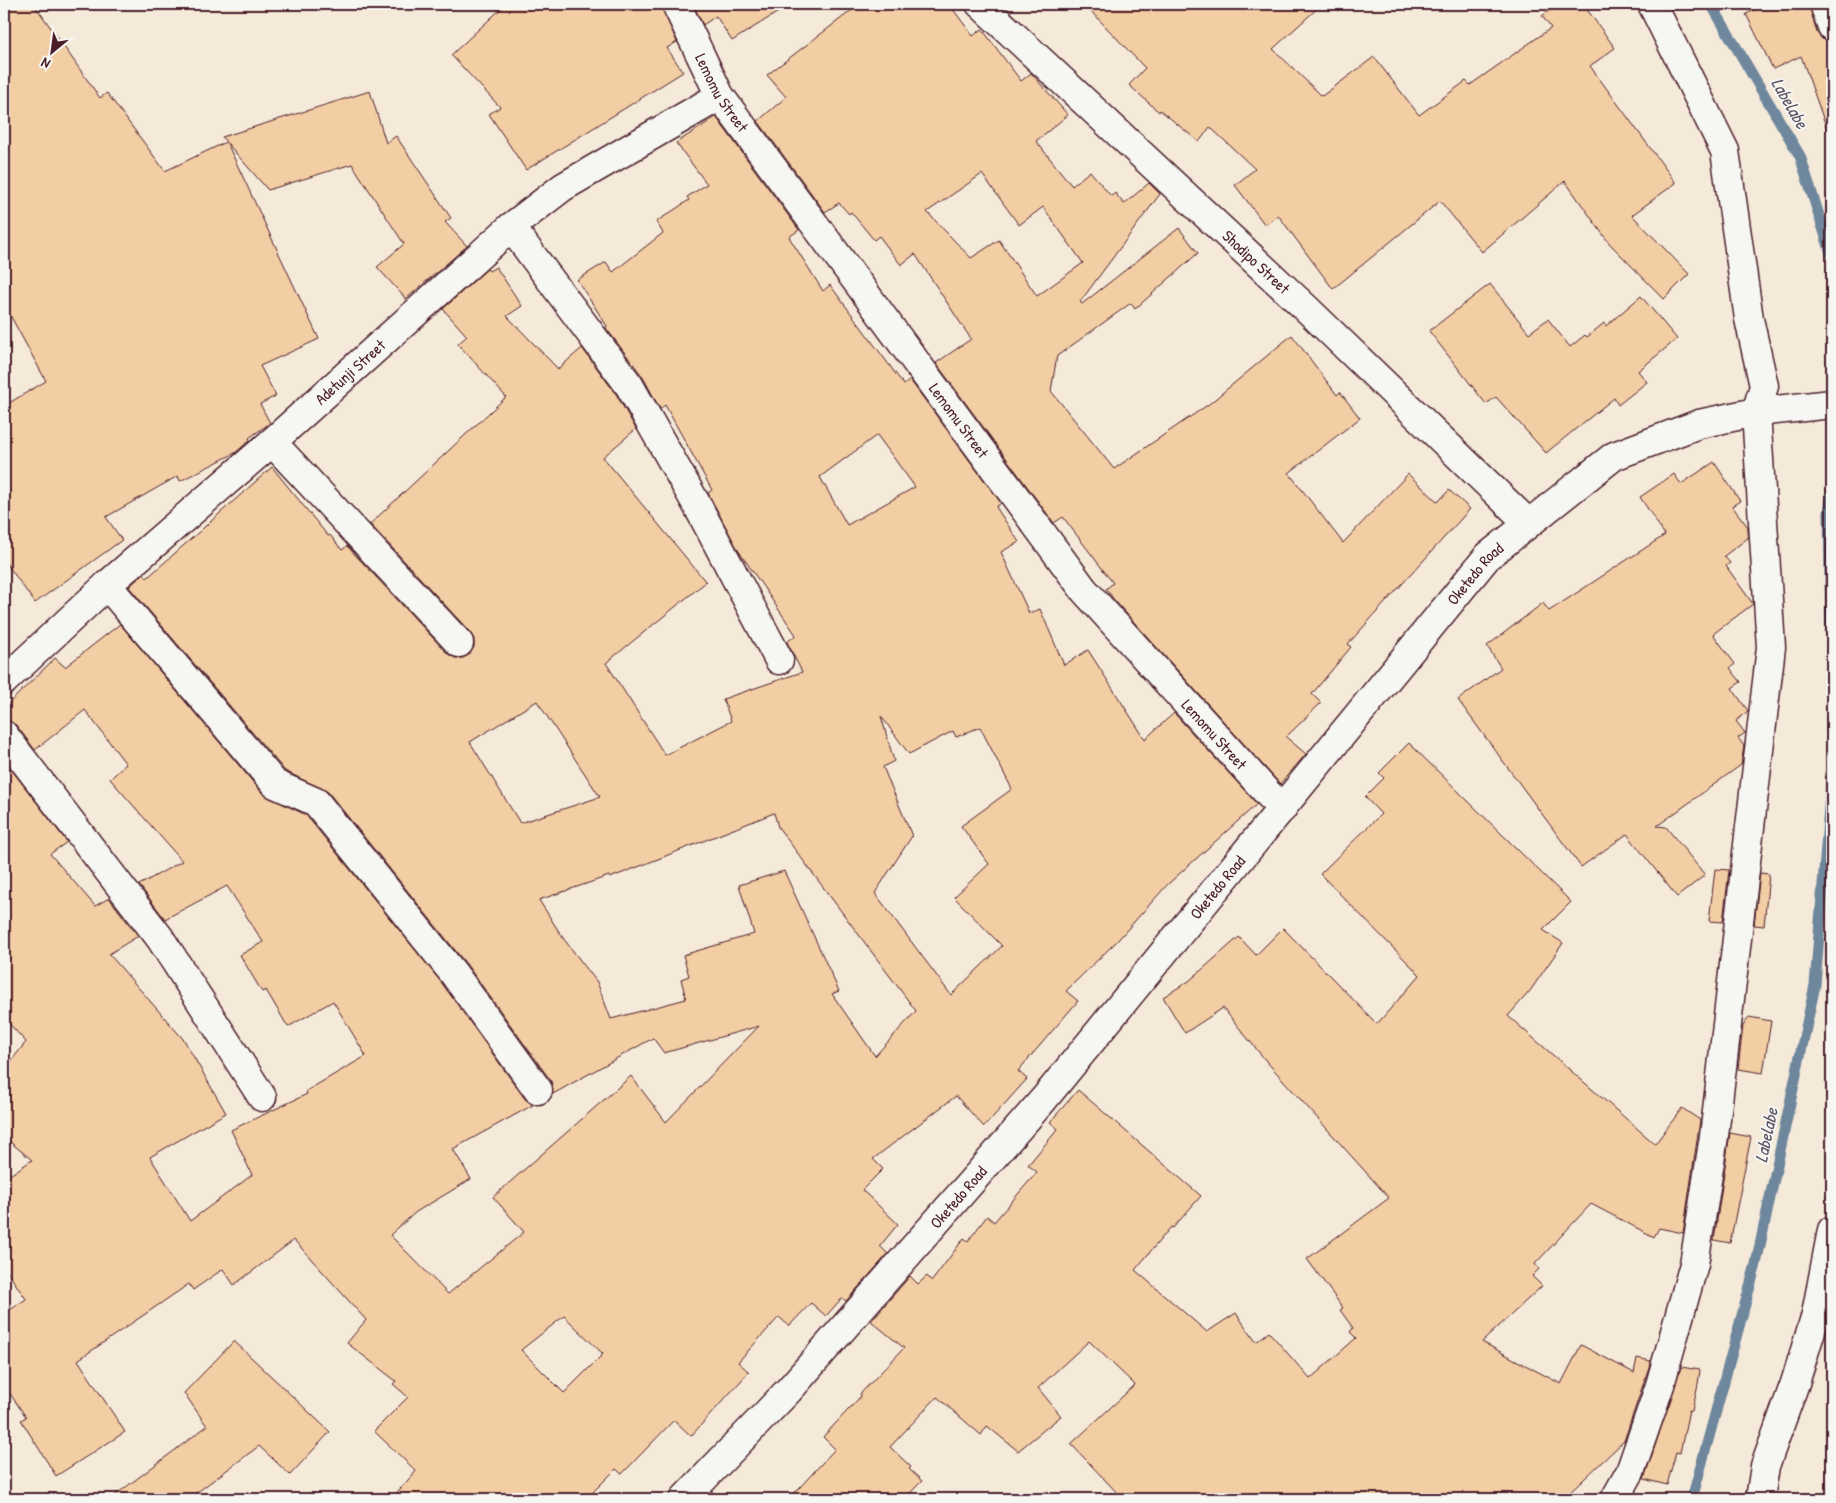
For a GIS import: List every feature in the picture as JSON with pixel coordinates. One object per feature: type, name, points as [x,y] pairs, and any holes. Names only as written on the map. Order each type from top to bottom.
[{"type":"street","name":"Lemomu Street","points":[[676,4],[720,96],[1084,590],[1282,809]]},
{"type":"street","name":"Shodipo Street","points":[[980,4],[1308,310],[1528,522]]},
{"type":"street","points":[[1615,1499],[1630,1472],[1657,1393],[1694,1264],[1714,1136],[1771,647],[1764,386],[1749,319],[1725,151],[1652,4]]},
{"type":"street","points":[[1824,4],[1832,28]]},
{"type":"street","name":"Adetunji Street","points":[[4,680],[107,585],[272,442],[511,227],[563,187],[720,96]]},
{"type":"street","points":[[511,227],[629,385],[697,505],[779,660]]},
{"type":"street","name":"Oketedo Road","points":[[684,1499],[789,1390],[1038,1107],[1488,556],[1528,522],[1614,456],[1699,424],[1766,411],[1832,404]]},
{"type":"street","points":[[272,442],[458,643]]},
{"type":"street","points":[[107,585],[275,784],[316,802],[454,974],[538,1090]]},
{"type":"street","points":[[4,735],[160,938],[262,1097]]},
{"type":"street","points":[[1760,1499],[1765,1466],[1795,1383],[1816,1314],[1832,1230]]},
{"type":"building","points":[[4,4],[34,4],[100,98],[107,93],[165,171],[226,142],[222,137],[370,91],[386,143],[396,136],[451,218],[445,222],[467,246],[406,299],[377,267],[404,244],[352,164],[268,190],[227,143],[319,339],[260,366],[276,396],[260,404],[270,423],[249,438],[250,440],[235,453],[180,481],[178,476],[106,517],[122,540],[35,603],[4,560],[4,406],[46,381],[4,304]]},
{"type":"building","points":[[506,4],[661,4],[677,42],[667,48],[683,72],[526,170],[489,114],[500,107],[451,55]]},
{"type":"building","points":[[693,4],[791,4],[732,41],[716,16],[703,25]]},
{"type":"building","points":[[860,4],[949,4],[973,36],[982,29],[1021,81],[1031,73],[1068,115],[1036,141],[1072,186],[1090,171],[1111,196],[1115,193],[1124,204],[1149,183],[1160,194],[1080,302],[1082,304],[1179,228],[1198,253],[1135,309],[1131,303],[1057,356],[1051,391],[1114,469],[1209,404],[1292,335],[1337,395],[1340,392],[1360,418],[1289,473],[1343,543],[1408,474],[1438,502],[1449,490],[1470,509],[1348,644],[1351,647],[1312,694],[1321,703],[1286,737],[1306,754],[1280,784],[1115,601],[1106,589],[1113,583],[1063,517],[1054,523],[936,363],[971,339],[915,254],[901,265],[879,236],[874,240],[851,212],[849,214],[839,203],[825,212],[758,121],[786,97],[767,75]],"holes":[[[982,174],[1019,225],[1043,207],[1083,263],[1037,296],[999,240],[971,258],[927,212]]]},
{"type":"building","points":[[1084,4],[1322,4],[1273,49],[1322,96],[1374,57],[1419,115],[1466,81],[1470,85],[1551,28],[1542,16],[1558,4],[1583,4],[1615,48],[1590,66],[1676,183],[1632,215],[1689,274],[1664,299],[1609,243],[1565,181],[1482,252],[1440,201],[1333,289],[1278,215],[1265,225],[1235,185],[1255,169],[1210,127],[1199,142],[1160,110],[1159,112],[1129,85],[1145,68]]},
{"type":"building","points":[[1767,4],[1809,4],[1817,33],[1822,39],[1832,42],[1832,131],[1828,132],[1801,56],[1773,69],[1746,14]]},
{"type":"building","points":[[716,117],[799,230],[789,237],[823,291],[830,285],[904,385],[910,380],[1001,503],[996,507],[1019,542],[1001,552],[1029,613],[1040,609],[1064,665],[1088,650],[1145,739],[1174,713],[1257,804],[1168,884],[1117,941],[1066,991],[1078,1001],[1018,1071],[1027,1079],[984,1127],[956,1096],[873,1159],[883,1169],[862,1190],[898,1224],[880,1246],[888,1254],[846,1301],[842,1298],[826,1316],[811,1303],[789,1326],[779,1317],[738,1362],[749,1372],[691,1436],[674,1420],[622,1474],[616,1469],[586,1499],[391,1499],[416,1471],[374,1431],[408,1397],[393,1384],[396,1381],[347,1343],[366,1320],[294,1240],[234,1285],[223,1269],[193,1290],[189,1284],[78,1360],[125,1432],[56,1476],[21,1420],[26,1417],[4,1385],[4,1314],[26,1299],[4,1267],[4,1179],[32,1160],[4,1137],[4,1070],[26,1042],[4,1018],[4,760],[67,842],[50,854],[95,906],[109,898],[138,936],[109,954],[184,1040],[226,1113],[150,1157],[190,1221],[252,1175],[231,1130],[307,1094],[306,1091],[366,1056],[333,1001],[288,1027],[266,990],[262,992],[240,955],[263,942],[227,886],[165,919],[139,885],[182,861],[110,779],[126,764],[85,710],[35,750],[16,725],[4,720],[4,708],[55,658],[65,667],[120,624],[263,794],[306,815],[442,983],[525,1099],[533,1105],[453,1149],[471,1179],[416,1212],[390,1235],[448,1294],[524,1232],[493,1197],[631,1076],[666,1122],[759,1026],[664,1053],[653,1038],[553,1094],[551,1081],[467,965],[328,792],[285,771],[129,587],[144,573],[147,578],[272,467],[328,536],[330,535],[342,550],[347,546],[448,654],[455,658],[463,658],[469,655],[474,647],[474,639],[470,632],[370,524],[506,397],[458,344],[467,336],[443,309],[487,269],[489,271],[496,267],[522,306],[507,316],[558,369],[582,348],[616,394],[636,429],[603,457],[706,582],[606,663],[665,755],[731,721],[723,699],[802,672],[787,642],[796,635],[738,550],[708,493],[712,490],[665,405],[660,409],[643,377],[606,328],[607,326],[577,280],[606,262],[613,272],[663,233],[656,222],[689,200],[687,197],[707,184],[676,143]],"holes":[[[877,435],[915,487],[847,525],[820,477]],[[537,701],[600,797],[520,823],[470,742]],[[881,716],[909,754],[953,731],[956,737],[980,727],[1012,789],[961,826],[989,864],[954,897],[1002,946],[951,995],[875,893],[912,836],[883,767],[894,761]],[[774,813],[778,827],[916,1011],[875,1056],[832,994],[839,991],[784,871],[739,885],[754,934],[683,955],[689,976],[681,979],[686,999],[611,1019],[597,982],[563,938],[539,900],[609,876],[610,878]],[[564,1316],[603,1354],[564,1393],[521,1350]]]},
{"type":"building","points":[[1490,284],[1529,333],[1548,319],[1570,347],[1585,335],[1587,337],[1604,323],[1606,326],[1641,296],[1677,339],[1638,371],[1647,382],[1618,405],[1614,398],[1546,453],[1496,397],[1486,404],[1429,331]]},
{"type":"building","points":[[1714,462],[1740,501],[1732,506],[1748,527],[1748,538],[1724,556],[1730,563],[1726,566],[1753,604],[1713,634],[1735,664],[1730,668],[1741,682],[1732,688],[1748,711],[1736,721],[1745,733],[1738,738],[1744,746],[1741,765],[1657,826],[1666,827],[1705,875],[1677,897],[1627,834],[1581,867],[1458,700],[1501,668],[1487,646],[1543,603],[1549,611],[1665,535],[1640,497],[1674,474],[1681,484]]},
{"type":"building","points":[[1409,743],[1571,902],[1543,930],[1563,943],[1530,991],[1508,1016],[1655,1144],[1682,1108],[1700,1120],[1683,1233],[1659,1228],[1654,1237],[1591,1204],[1535,1264],[1539,1269],[1532,1276],[1542,1286],[1482,1342],[1561,1384],[1581,1345],[1634,1373],[1637,1358],[1651,1361],[1624,1441],[1563,1499],[1123,1499],[1071,1444],[1135,1385],[1089,1341],[1038,1388],[1061,1416],[1018,1451],[987,1426],[981,1435],[937,1397],[890,1447],[911,1467],[909,1469],[922,1481],[904,1499],[789,1499],[835,1449],[823,1437],[861,1396],[860,1394],[904,1348],[871,1321],[910,1276],[918,1284],[927,1276],[932,1281],[964,1238],[968,1241],[987,1216],[994,1222],[1037,1172],[1028,1165],[1058,1129],[1050,1122],[1078,1090],[1201,1196],[1173,1228],[1171,1227],[1135,1270],[1207,1332],[1236,1313],[1256,1342],[1269,1332],[1310,1379],[1356,1338],[1350,1332],[1353,1328],[1340,1310],[1343,1308],[1307,1259],[1389,1198],[1266,1061],[1223,1008],[1185,1033],[1163,997],[1189,981],[1239,937],[1256,955],[1283,928],[1377,1024],[1420,975],[1320,874],[1381,814],[1365,797],[1384,778],[1379,773]]},
{"type":"building","points":[[1715,869],[1729,870],[1723,922],[1709,921]]},
{"type":"building","points":[[1760,873],[1769,874],[1764,926],[1754,925]]},
{"type":"building","points":[[1749,1017],[1771,1021],[1763,1073],[1738,1069],[1743,1026]]},
{"type":"building","points":[[1730,1133],[1751,1137],[1730,1243],[1714,1240]]},
{"type":"building","points":[[234,1341],[330,1432],[290,1475],[259,1446],[188,1499],[110,1499],[207,1426],[184,1393]]},
{"type":"building","points":[[1681,1367],[1700,1370],[1692,1411],[1689,1410],[1680,1453],[1676,1452],[1667,1485],[1644,1479]]},
{"type":"waterway","name":"Labelabe","points":[[1711,4],[1800,156],[1832,256]]},
{"type":"waterway","name":"Labelabe","points":[[1832,490],[1829,513],[1832,686]]},
{"type":"waterway","name":"Labelabe","points":[[1692,1499],[1756,1264],[1815,985],[1832,770]]}]
